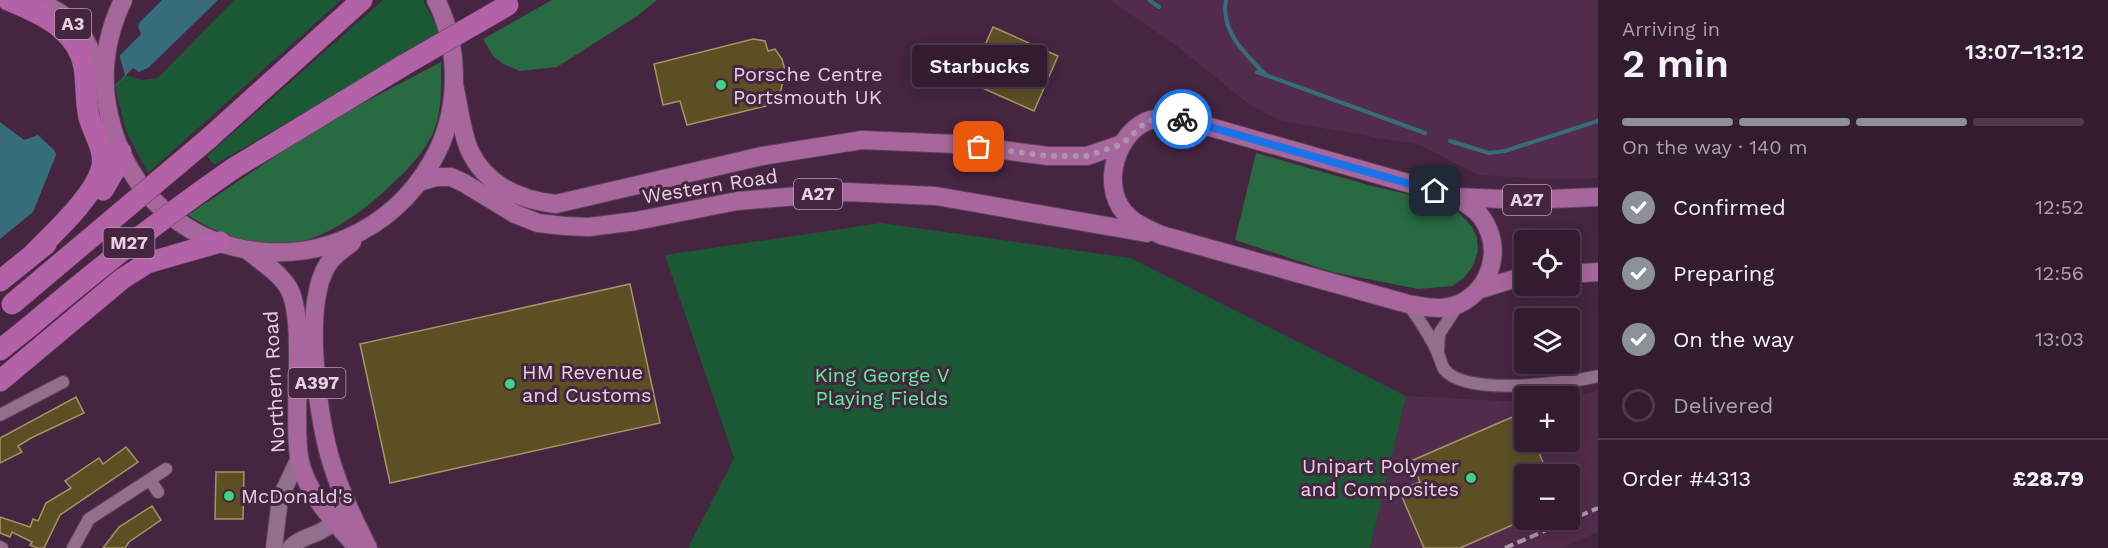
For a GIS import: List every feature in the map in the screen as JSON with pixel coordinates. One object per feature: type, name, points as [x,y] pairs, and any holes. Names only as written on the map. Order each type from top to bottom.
[{"type":"highway","points":[[8,0],[37,12],[66,33],[79,51],[95,66],[86,100],[91,124],[102,152],[102,165],[97,179],[73,212],[35,252]]},
{"type":"highway","name":"M27","points":[[6,309],[208,139],[362,0]]},
{"type":"highway","name":"M27","points":[[0,350],[114,254],[234,168],[404,65],[512,3]]},
{"type":"highway","points":[[0,282],[68,228],[94,201],[116,168],[121,152]]},
{"type":"highway","points":[[0,381],[122,279],[147,263],[220,242]]},
{"type":"main road","name":"A3","points":[[32,0],[57,11],[79,30],[92,50],[112,130],[121,152]]},
{"type":"main road","points":[[95,66],[123,0]]},
{"type":"main road","points":[[121,152],[144,189],[159,205],[191,229],[220,242],[247,250],[288,253],[336,243],[368,229],[395,208],[419,182],[443,139],[450,114],[454,85],[450,41],[436,0]]},
{"type":"main road","name":"Western Road","points":[[454,85],[469,148],[479,166],[494,182],[513,194],[537,202],[556,204],[762,156],[862,140],[956,144],[1048,156],[1087,156],[1122,144]]},
{"type":"main road","points":[[1480,289],[1493,265],[1492,238],[1481,216],[1457,197],[1182,119],[1161,118],[1146,122],[1122,144],[1114,163],[1115,198],[1128,217],[1161,235],[1408,304],[1434,308],[1458,304],[1480,289],[1514,279]]},
{"type":"main road","name":"Western Road","points":[[419,182],[436,177],[451,177],[514,214],[538,223],[565,226],[589,227],[636,221],[737,201],[847,192],[936,196],[1161,235]]},
{"type":"main road","name":"A27","points":[[1457,197],[1523,200],[1598,197]]},
{"type":"main road","name":"A397","points":[[368,229],[331,260],[315,302],[315,357],[329,454],[347,507],[368,548]]},
{"type":"main road","name":"Northern Road","points":[[247,250],[279,277],[288,288],[294,301],[299,458],[314,494],[333,523],[358,548]]},
{"type":"main road","points":[[1580,273],[1598,272]]},
{"type":"street","points":[[1408,304],[1425,327],[1444,370],[1462,380],[1512,386],[1566,383],[1598,376]]},
{"type":"street","points":[[1438,353],[1439,334],[1458,304]]},
{"type":"street","points":[[0,416],[63,382]]},
{"type":"street","points":[[274,548],[280,498],[299,458]]},
{"type":"street","points":[[73,548],[90,519],[166,469]]},
{"type":"street","points":[[150,480],[158,492]]},
{"type":"street","points":[[290,548],[295,543],[333,523],[347,507]]},
{"type":"shaded area","points":[[162,0],[218,0],[148,68],[139,72],[133,68],[54,149],[56,155],[33,212],[0,239],[0,122],[24,140],[38,135],[40,137],[141,34],[138,26],[140,22]]},
{"type":"shaded area","points":[[1110,0],[1598,0],[1598,178],[1478,175],[1420,145],[1281,121],[1250,105],[1174,44]]},
{"type":"shaded area","points":[[1598,391],[1598,532],[1561,548],[1370,548],[1406,396],[1514,401],[1514,452],[1580,452],[1580,394]]},
{"type":"green space","points":[[234,0],[341,0],[148,173],[126,131],[115,86],[125,75],[141,80],[158,78]]},
{"type":"green space","points":[[383,0],[423,0],[440,33],[214,165],[207,156]]},
{"type":"green space","points":[[552,0],[657,0],[637,16],[557,67],[520,71],[503,64],[493,56],[483,39]]},
{"type":"green space","points":[[441,62],[439,110],[436,125],[428,143],[389,187],[365,208],[341,224],[317,236],[294,243],[269,245],[244,241],[217,231],[188,215],[323,124]]},
{"type":"green space","points":[[1256,153],[1372,186],[1451,204],[1472,227],[1477,238],[1478,251],[1473,266],[1464,278],[1452,286],[1418,289],[1332,272],[1235,240]]},
{"type":"green space","name":"King George V Playing Fields","points":[[881,223],[1130,258],[1406,396],[1370,548],[688,548],[734,458],[665,255]]},
{"type":"pier","points":[[119,54],[125,75],[54,150],[40,137]]},
{"type":"building","points":[[993,27],[1058,56],[1034,111],[969,82]]},
{"type":"building","name":"Porsche Centre Portsmouth UK","points":[[753,39],[765,41],[768,51],[775,49],[782,59],[785,70],[781,90],[766,106],[687,125],[680,101],[663,105],[654,64]]},
{"type":"building","name":"HM Revenue and Customs","points":[[630,284],[660,423],[390,483],[360,344]]},
{"type":"building","points":[[76,397],[84,413],[31,438],[18,446],[22,452],[0,463],[0,438]]},
{"type":"building","name":"Unipart Polymer and Composites","points":[[1514,416],[1514,452],[1539,452],[1544,464],[1514,464],[1514,524],[1460,548],[1424,548],[1399,490],[1420,482],[1411,461]]},
{"type":"building","points":[[126,447],[138,462],[60,515],[44,548],[30,545],[32,542],[12,532],[10,537],[0,533],[0,517],[30,527],[33,519],[38,521],[46,503],[71,488],[65,481],[99,458],[103,464]]},
{"type":"building","name":"McDonald's","points":[[216,472],[244,472],[243,519],[215,519]]},
{"type":"building","points":[[152,506],[161,520],[129,542],[125,548],[103,548],[119,527]]},
{"type":"waterway","points":[[1149,0],[1159,7]]},
{"type":"waterway","points":[[1226,0],[1227,22],[1236,42],[1266,75]]},
{"type":"waterway","points":[[1257,72],[1425,133]]},
{"type":"waterway","points":[[1450,141],[1489,153],[1505,151],[1598,121]]},
{"type":"railway","points":[[1505,548],[1598,508]]},
{"type":"way so far","points":[[979,147],[1048,156],[1087,156],[1122,144],[1146,122],[1161,118],[1182,119]]},
{"type":"place","name":"Porsche Centre Portsmouth UK","points":[[721,85]]},
{"type":"place","name":"Starbucks","points":[[979,147]]},
{"type":"place","name":"HM Revenue and Customs","points":[[510,384]]},
{"type":"place","name":"Unipart Polymer and Composites","points":[[1471,478]]},
{"type":"place","name":"McDonald's","points":[[229,496]]},
{"type":"route","points":[[1182,119],[1435,191]]}]
